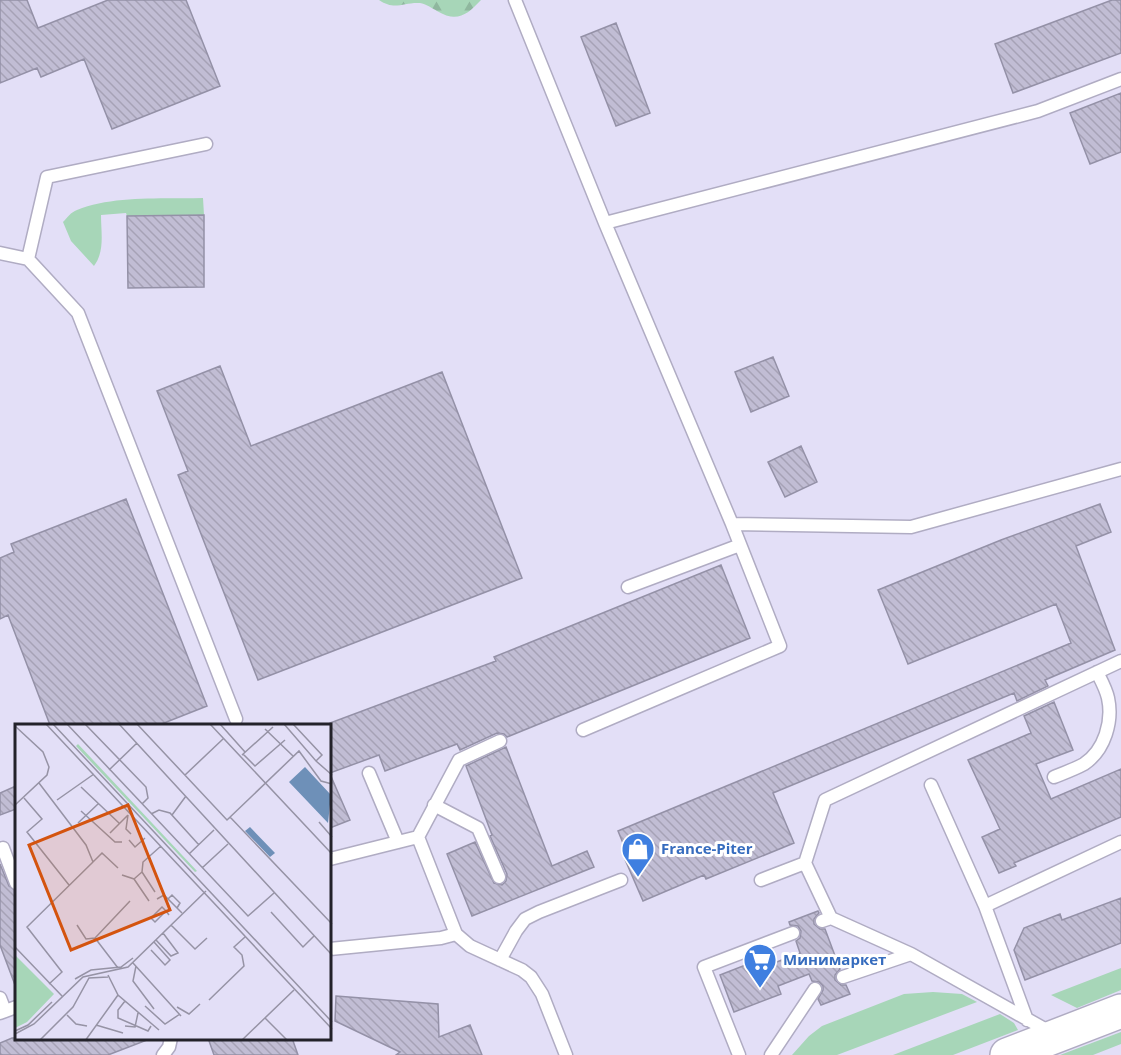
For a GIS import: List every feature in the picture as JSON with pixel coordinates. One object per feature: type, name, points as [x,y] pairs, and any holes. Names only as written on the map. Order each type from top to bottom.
[{"type":"main road","points":[[1007,1055],[1121,1011]]},
{"type":"lane","points":[[515,0],[605,223],[732,524],[780,646],[583,730]]},
{"type":"lane","points":[[605,223],[1038,111],[1121,79]]},
{"type":"lane","points":[[28,259],[47,177],[206,144]]},
{"type":"lane","points":[[0,253],[28,259],[78,313],[236,719]]},
{"type":"lane","points":[[732,524],[911,527],[1121,469]]},
{"type":"lane","points":[[628,587],[740,545]]},
{"type":"lane","points":[[1056,1036],[911,954],[826,920],[805,862],[825,800],[1121,661]]},
{"type":"lane","points":[[1054,777],[1085,763],[1098,750],[1107,732],[1110,713],[1108,695],[1097,672]]},
{"type":"lane","points":[[500,741],[459,760],[418,837],[456,934],[470,946],[522,970],[531,977],[538,985],[566,1055]]},
{"type":"lane","points":[[369,773],[398,842]]},
{"type":"lane","points":[[931,785],[985,906],[1027,1020]]},
{"type":"lane","points":[[434,805],[478,828],[499,877]]},
{"type":"lane","points":[[332,858],[418,837]]},
{"type":"lane","points":[[985,906],[1121,842]]},
{"type":"lane","points":[[0,849],[3,848],[15,880]]},
{"type":"lane","points":[[761,880],[805,862]]},
{"type":"lane","points":[[500,960],[516,930],[525,920],[539,912],[621,880]]},
{"type":"lane","points":[[739,1055],[704,967],[793,933]]},
{"type":"lane","points":[[332,949],[441,938],[456,934]]},
{"type":"lane","points":[[843,977],[911,954]]},
{"type":"lane","points":[[771,1055],[814,989]]},
{"type":"lane","points":[[0,998],[7,1011]]},
{"type":"lane","points":[[163,1055],[171,1040]]},
{"type":"green space","points":[[379,0],[481,0],[471,10],[456,17],[444,15],[420,3],[395,6]]},
{"type":"green space","points":[[203,198],[204,215],[127,216],[126,213],[101,215],[101,248],[94,266],[71,241],[63,222],[75,211],[107,202]]},
{"type":"green space","points":[[1121,968],[1121,990],[1077,1008],[1051,995]]},
{"type":"green space","points":[[933,992],[962,994],[977,1002],[837,1055],[792,1055],[809,1036],[822,1026],[904,994]]},
{"type":"green space","points":[[1000,1014],[1014,1023],[1018,1030],[953,1055],[893,1055]]},
{"type":"green space","points":[[1121,1032],[1121,1044],[1093,1055],[1060,1055]]},
{"type":"building","points":[[0,0],[27,0],[38,28],[108,0],[186,0],[220,86],[112,129],[84,59],[41,77],[37,68],[0,83]]},
{"type":"building","points":[[1112,0],[1121,0],[1121,53],[1013,93],[995,44]]},
{"type":"building","points":[[616,23],[650,113],[616,126],[581,37]]},
{"type":"building","points":[[1121,93],[1121,152],[1090,164],[1070,113]]},
{"type":"building","points":[[204,215],[204,287],[128,288],[127,216]]},
{"type":"building","points":[[773,357],[789,396],[751,412],[735,372]]},
{"type":"building","points":[[220,366],[251,446],[442,372],[522,578],[258,680],[178,475],[188,471],[157,391]]},
{"type":"building","points":[[801,446],[817,482],[785,497],[768,462]]},
{"type":"building","points":[[126,499],[207,706],[162,724],[50,724],[8,615],[0,619],[0,558],[14,552],[11,544]]},
{"type":"building","points":[[1100,504],[1111,532],[1076,546],[1115,650],[1045,680],[1048,686],[1017,701],[1014,693],[773,793],[794,843],[706,879],[704,875],[643,901],[624,857],[627,853],[618,831],[1071,643],[1056,604],[908,664],[878,590],[1001,540]]},
{"type":"building","points":[[721,565],[750,638],[507,737],[497,733],[460,750],[457,744],[385,771],[379,755],[332,772],[332,724],[330,723],[496,661],[494,657]]},
{"type":"building","points":[[1054,702],[1073,750],[1036,764],[1051,799],[1121,769],[1121,817],[1014,863],[1016,866],[999,873],[982,837],[1000,829],[968,760],[1031,733],[1024,716]]},
{"type":"building","points":[[506,747],[552,866],[587,851],[594,867],[472,916],[447,854],[475,842],[494,883],[502,885],[506,881],[507,874],[490,836],[492,835],[466,766]]},
{"type":"building","points":[[332,779],[350,820],[332,827]]},
{"type":"building","points":[[15,786],[15,809],[0,815],[0,793]]},
{"type":"building","points":[[0,864],[9,886],[15,890],[15,985],[0,945]]},
{"type":"building","points":[[1121,898],[1121,943],[1025,980],[1014,950],[1024,928],[1060,914],[1062,920]]},
{"type":"building","points":[[818,911],[814,924],[820,929],[825,929],[840,969],[835,975],[835,980],[841,985],[846,985],[850,994],[821,1005],[818,999],[823,986],[819,982],[812,981],[809,974],[778,986],[781,994],[734,1012],[720,975],[766,957],[769,965],[800,953],[796,941],[800,938],[801,931],[798,926],[790,925],[789,922]]},
{"type":"building","points":[[336,996],[438,1004],[439,1037],[470,1025],[482,1055],[396,1055],[400,1052],[335,1021]]},
{"type":"building","points":[[12,1038],[15,1040],[147,1040],[108,1055],[0,1055],[0,1043]]},
{"type":"building","points":[[209,1040],[293,1040],[298,1055],[214,1055]]},
{"type":"place","name":"France-Piter","points":[[638,878]]},
{"type":"place","name":"Минимаркет","points":[[760,989]]}]
